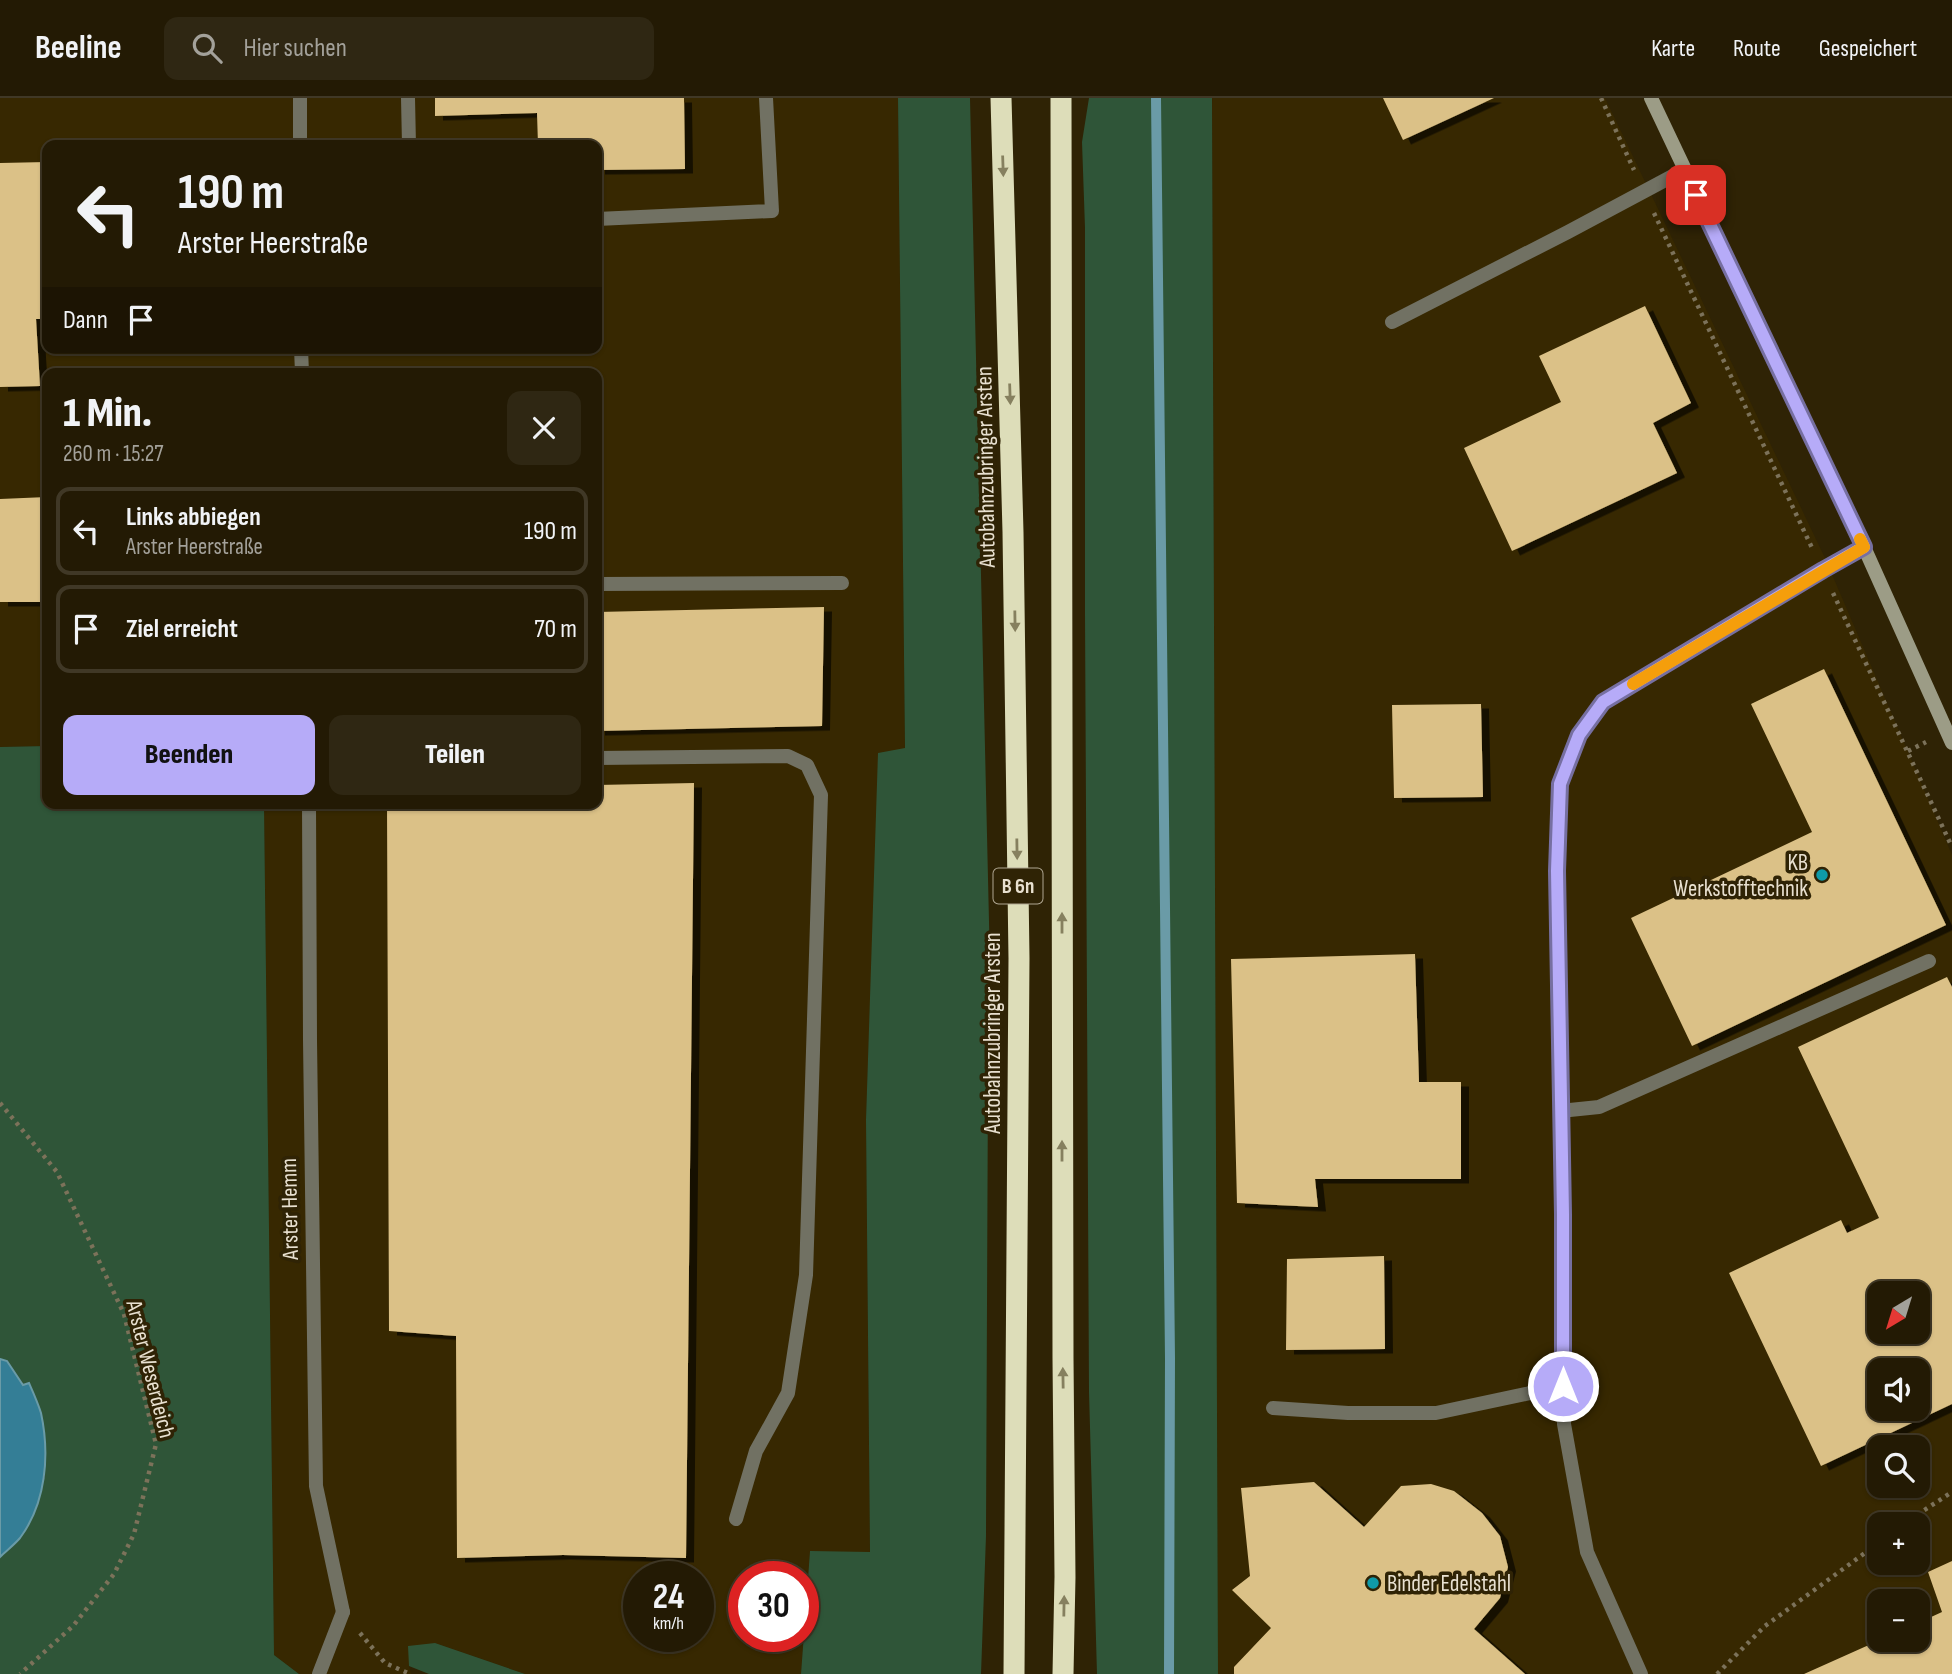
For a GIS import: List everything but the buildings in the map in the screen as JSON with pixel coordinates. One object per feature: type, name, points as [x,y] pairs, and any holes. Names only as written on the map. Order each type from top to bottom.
[{"type":"highway","name":"Autobahnzubringer Arsten","points":[[1001,98],[1013,532],[1019,958],[1014,1674]]},
{"type":"highway","name":"B 6n","points":[[1061,98],[1065,1577],[1063,1674]]},
{"type":"street","points":[[300,98],[300,140]]},
{"type":"street","points":[[408,98],[410,140]]},
{"type":"street","points":[[602,219],[772,211],[766,98]]},
{"type":"street","points":[[1651,98],[1950,734]]},
{"type":"street","points":[[1392,322],[1684,170]]},
{"type":"street","points":[[1641,1674],[1587,1552],[1564,1424],[1557,871],[1560,784],[1579,735],[1603,702],[1864,547]]},
{"type":"street","points":[[602,584],[842,583]]},
{"type":"street","points":[[602,758],[789,756],[807,765],[821,795],[806,1275],[788,1392],[756,1451],[736,1519]]},
{"type":"street","name":"Arster Hemm","points":[[309,809],[316,1486],[343,1612]]},
{"type":"street","points":[[1560,1111],[1599,1107],[1929,961]]},
{"type":"street","points":[[1273,1408],[1348,1413],[1436,1413],[1563,1386]]},
{"type":"street","points":[[319,1674],[343,1612]]},
{"type":"path","points":[[1601,98],[1952,847]]},
{"type":"path","name":"Arster Weserdeich","points":[[0,1103],[57,1172],[124,1314],[156,1444],[134,1534],[114,1574],[73,1626],[20,1674]]},
{"type":"path","points":[[1921,1512],[1952,1492]]},
{"type":"path","points":[[1717,1674],[1765,1626],[1867,1551]]},
{"type":"path","points":[[343,1612],[385,1663],[410,1674]]},
{"type":"shaded area","points":[[0,98],[898,98],[905,749],[879,753],[866,1120],[870,1553],[810,1552],[809,1561],[728,1561],[728,1652],[803,1652],[801,1674],[525,1674],[435,1643],[409,1666],[411,1674],[299,1674],[274,1655],[264,809],[602,809],[602,368],[42,368],[42,746],[0,747]]},
{"type":"shaded area","points":[[1212,98],[1605,98],[1825,558],[1952,855],[1952,1674],[1218,1674]]},
{"type":"green space","points":[[898,98],[970,98],[991,1008],[988,1076],[986,1536],[981,1674],[801,1674],[803,1652],[819,1652],[819,1561],[809,1561],[810,1551],[870,1552],[866,1120],[878,753],[905,748]]},
{"type":"green space","points":[[1089,98],[1212,98],[1218,1674],[1097,1674],[1089,1392],[1085,228],[1082,142]]},
{"type":"green space","points":[[42,746],[42,809],[264,809],[274,1655],[299,1674],[0,1674],[0,1557],[19,1539],[45,1476],[45,1445],[40,1411],[28,1383],[24,1385],[7,1361],[0,1359],[0,747]]},
{"type":"green space","points":[[435,1643],[525,1674],[429,1674],[409,1666],[408,1646]]},
{"type":"water","points":[[0,1359],[7,1361],[23,1385],[29,1383],[41,1413],[45,1462],[36,1510],[20,1538],[0,1557]]},
{"type":"waterway","points":[[1156,98],[1170,1358],[1169,1674]]},
{"type":"slow traffic","points":[[1633,684],[1864,547],[1860,539]]},
{"type":"place","name":"KB Werkstofftechnik","points":[[1822,875]]},
{"type":"place","name":"Binder Edelstahl","points":[[1373,1583]]},
{"type":"route","points":[[1563,1386],[1557,871],[1560,784],[1579,735],[1603,702],[1864,547],[1696,195]]}]
